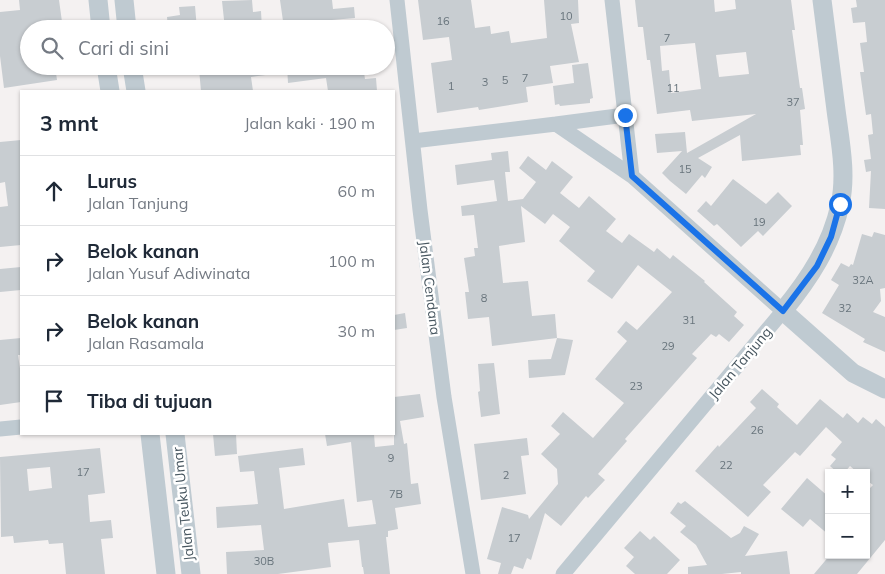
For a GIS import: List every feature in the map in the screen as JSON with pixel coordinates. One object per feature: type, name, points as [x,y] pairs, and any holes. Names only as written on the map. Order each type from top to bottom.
[{"type":"street","points":[[98,0],[100,20]]},
{"type":"street","points":[[124,0],[127,20]]},
{"type":"street","name":"Jalan Cendana","points":[[397,0],[414,141],[420,210],[444,397],[473,574]]},
{"type":"street","points":[[612,0],[632,176]]},
{"type":"street","name":"Jalan Tanjung","points":[[563,574],[783,311],[817,266],[831,237],[840,204],[843,176],[822,0]]},
{"type":"street","points":[[107,75],[110,90]]},
{"type":"street","points":[[133,75],[136,90]]},
{"type":"street","points":[[414,141],[625,115]]},
{"type":"street","points":[[556,124],[632,176],[854,373],[885,389]]},
{"type":"street","points":[[0,429],[20,428]]},
{"type":"street","points":[[151,440],[175,438]]},
{"type":"street","name":"Jalan Teuku Umar","points":[[175,438],[191,574]]},
{"type":"street","name":"Jalan Teuku Umar","points":[[151,440],[166,574]]},
{"type":"building","points":[[19,0],[59,0],[62,20],[20,20],[20,75],[56,75],[57,80],[4,88],[0,56],[0,12],[20,10]]},
{"type":"building","points":[[252,0],[253,12],[261,11],[262,20],[224,20],[222,1]]},
{"type":"building","points":[[280,0],[332,0],[333,9],[354,7],[355,18],[283,20]]},
{"type":"building","points":[[418,0],[471,0],[475,28],[490,26],[491,34],[509,31],[511,43],[547,38],[544,0],[578,0],[579,23],[571,24],[579,62],[550,66],[553,83],[526,87],[528,102],[479,110],[478,107],[437,113],[431,63],[452,60],[449,37],[423,40]]},
{"type":"building","points":[[635,0],[714,0],[715,12],[736,9],[735,0],[791,0],[795,30],[792,30],[800,88],[802,88],[805,109],[800,110],[803,145],[800,145],[801,155],[742,161],[740,135],[698,158],[712,167],[705,178],[702,175],[686,194],[662,173],[682,151],[657,153],[655,134],[685,132],[687,153],[756,114],[692,121],[690,110],[657,114],[650,60],[647,60],[643,27],[638,27]],"holes":[[[695,43],[701,89],[671,93],[669,70],[662,71],[660,46]],[[746,52],[749,74],[719,77],[716,55]]]},
{"type":"building","points":[[856,0],[885,0],[885,209],[869,208],[871,171],[866,172],[864,160],[871,159],[868,135],[873,134],[871,114],[866,115],[860,72],[864,72],[860,43],[867,42],[865,22],[853,23],[851,8],[857,7]]},
{"type":"building","points":[[195,6],[196,20],[167,20],[167,17],[180,15],[179,7]]},
{"type":"building","points":[[588,63],[593,98],[590,99],[590,103],[555,105],[553,86],[574,83],[572,65]]},
{"type":"building","points":[[200,75],[266,75],[251,77],[253,90],[201,90]]},
{"type":"building","points":[[288,75],[364,75],[365,79],[376,78],[377,90],[328,90],[326,78],[288,83]]},
{"type":"building","points":[[20,140],[20,245],[0,247],[0,207],[8,206],[5,182],[0,183],[0,142]]},
{"type":"building","points":[[508,151],[510,172],[505,172],[508,201],[523,199],[536,182],[519,168],[528,156],[546,170],[552,161],[573,177],[560,193],[579,208],[589,196],[616,219],[606,231],[622,243],[629,234],[654,252],[657,248],[670,259],[673,255],[705,281],[737,312],[734,316],[744,325],[729,342],[719,334],[716,337],[711,334],[692,354],[697,358],[625,439],[627,441],[598,474],[605,480],[588,498],[586,496],[561,526],[545,513],[531,560],[527,558],[523,569],[514,566],[511,574],[498,574],[501,563],[487,559],[502,507],[528,515],[529,519],[558,484],[557,469],[541,454],[560,434],[551,426],[563,412],[593,438],[624,403],[595,379],[627,341],[617,332],[626,321],[637,330],[672,292],[638,265],[612,299],[587,281],[595,271],[559,241],[570,227],[553,214],[545,224],[521,206],[525,242],[499,246],[503,283],[528,281],[532,316],[555,314],[557,338],[492,346],[489,317],[468,319],[465,292],[469,292],[464,258],[475,256],[474,248],[478,248],[474,215],[462,216],[461,206],[497,201],[494,180],[457,185],[455,165],[492,160],[491,153]]},
{"type":"building","points":[[733,179],[766,204],[778,192],[792,206],[763,236],[758,231],[741,247],[717,224],[714,226],[697,211],[706,201],[711,206]]},
{"type":"building","points":[[874,232],[885,235],[885,288],[880,289],[881,301],[873,312],[885,317],[885,352],[863,342],[865,339],[822,313],[839,285],[831,280],[841,263],[849,267],[851,264],[853,265],[862,234],[872,237]]},
{"type":"building","points":[[20,267],[20,290],[0,292],[0,269]]},
{"type":"building","points":[[405,313],[407,328],[395,330],[395,315]]},
{"type":"building","points":[[20,338],[20,355],[18,355],[20,402],[0,405],[0,340]]},
{"type":"building","points":[[557,338],[573,340],[565,375],[529,378],[528,360],[551,359]]},
{"type":"building","points":[[494,363],[500,414],[481,417],[478,392],[480,391],[478,364]]},
{"type":"building","points":[[762,389],[779,404],[777,407],[797,425],[820,399],[843,418],[847,413],[858,423],[863,417],[872,424],[876,419],[885,427],[885,540],[870,558],[870,488],[873,485],[870,483],[870,469],[853,469],[850,466],[847,469],[833,469],[830,466],[836,459],[831,455],[842,442],[826,427],[800,456],[795,452],[763,485],[771,492],[748,517],[695,471],[718,445],[719,447],[756,408],[750,402]]},
{"type":"building","points":[[420,394],[424,417],[400,421],[404,444],[407,443],[411,484],[418,483],[421,504],[395,508],[398,529],[388,531],[388,537],[386,537],[390,574],[364,574],[359,540],[328,543],[331,567],[278,574],[227,574],[226,552],[264,550],[261,525],[217,528],[216,507],[258,504],[254,471],[240,472],[238,456],[303,448],[305,465],[279,468],[284,509],[344,499],[348,527],[376,524],[372,500],[357,502],[351,442],[327,446],[325,435],[374,435],[375,447],[394,445],[395,397]]},
{"type":"building","points":[[213,435],[236,435],[237,454],[215,456]]},
{"type":"building","points":[[527,438],[529,455],[521,456],[526,494],[481,500],[474,444]]},
{"type":"building","points":[[100,448],[105,493],[88,495],[90,522],[111,520],[113,538],[101,539],[105,574],[66,574],[63,543],[49,544],[48,540],[14,543],[13,536],[1,537],[0,457]],"holes":[[[50,467],[52,488],[29,491],[27,469]]]},
{"type":"building","points":[[807,478],[825,494],[825,532],[810,519],[803,527],[781,509]]},
{"type":"building","points":[[685,501],[731,538],[740,533],[744,526],[759,534],[745,556],[787,551],[790,574],[741,574],[741,572],[688,574],[688,567],[707,565],[696,545],[680,532],[686,526],[670,513],[678,502],[681,504]]},
{"type":"building","points":[[640,531],[650,540],[654,536],[680,560],[667,574],[635,574],[626,566],[634,557],[624,548]]},
{"type":"building","points":[[827,559],[869,559],[857,574],[814,574]]},
{"type":"route","points":[[625,115],[632,176],[783,311],[817,266],[831,237],[840,204]]}]
